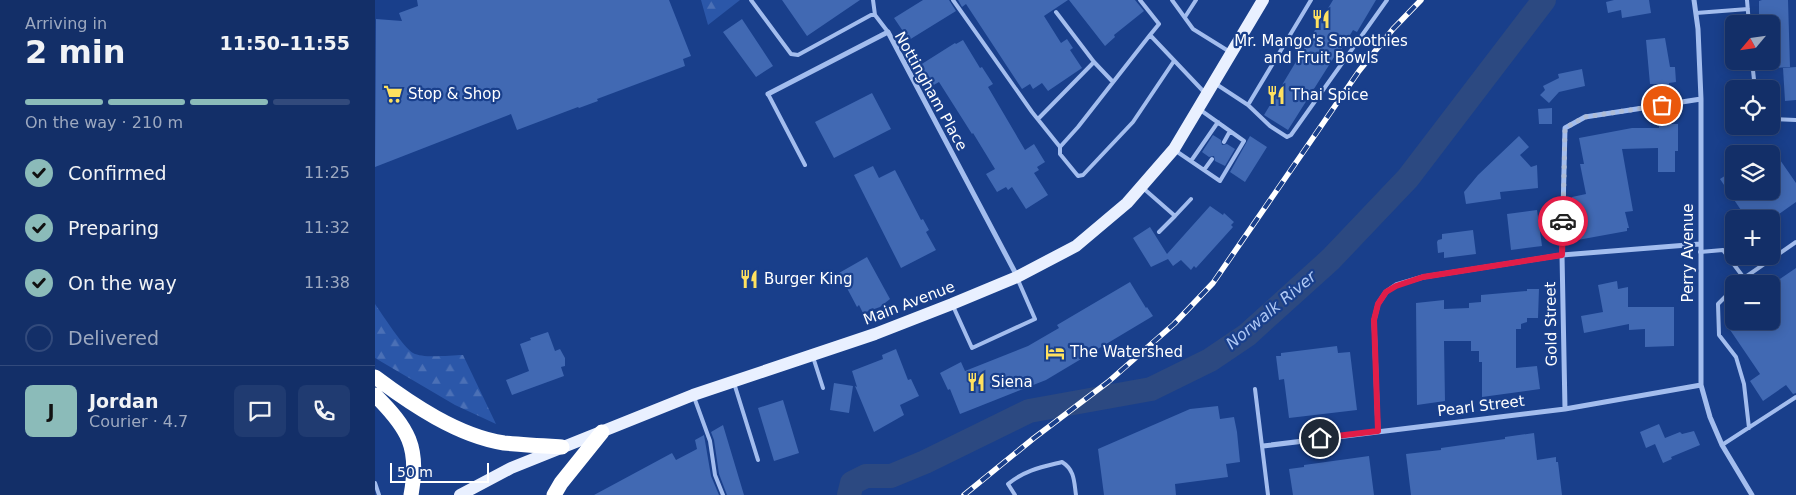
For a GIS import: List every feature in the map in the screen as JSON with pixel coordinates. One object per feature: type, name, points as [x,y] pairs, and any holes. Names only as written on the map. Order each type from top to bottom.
[{"type":"highway","points":[[375,377],[407,401],[463,431],[502,443],[562,447]]},
{"type":"highway","points":[[375,395],[406,431],[413,450],[415,468],[411,495]]},
{"type":"highway","points":[[554,495],[561,483],[602,432]]},
{"type":"main road","name":"Main Avenue","points":[[460,495],[511,468],[693,395],[875,334],[952,304],[1017,277],[1075,246],[1127,203],[1174,149],[1263,0]]},
{"type":"street","name":"Perry Avenue","points":[[1694,0],[1698,29],[1701,99],[1701,384],[1722,445],[1752,495]]},
{"type":"street","name":"Nottingham Place","points":[[768,94],[888,32],[1017,277]]},
{"type":"street","name":"Gold Street","points":[[1565,409],[1562,255],[1565,128],[1585,117],[1701,99]]},
{"type":"street","points":[[1378,431],[1374,320],[1378,304],[1386,292],[1396,286],[1423,277],[1562,255],[1700,244]]},
{"type":"street","name":"Pearl Street","points":[[1263,446],[1565,409],[1701,384]]},
{"type":"lane","points":[[751,0],[791,54],[798,54],[808,50],[875,15]]},
{"type":"lane","points":[[873,0],[875,15],[888,32]]},
{"type":"lane","points":[[953,0],[1060,147],[1060,154],[1078,176],[1083,174],[1133,122],[1174,61]]},
{"type":"lane","points":[[1060,147],[1159,24],[1140,0]]},
{"type":"lane","points":[[1172,0],[1193,29],[1232,53]]},
{"type":"lane","points":[[1185,17],[1196,0]]},
{"type":"lane","points":[[1248,105],[1311,0]]},
{"type":"lane","points":[[1214,83],[1248,105],[1270,126],[1287,137],[1291,135],[1387,0]]},
{"type":"lane","points":[[1747,0],[1748,15]]},
{"type":"lane","points":[[1696,13],[1748,9]]},
{"type":"lane","points":[[1056,12],[1094,62],[1113,82]]},
{"type":"lane","points":[[1150,35],[1207,95]]},
{"type":"lane","points":[[1038,118],[1094,62]]},
{"type":"lane","points":[[768,94],[805,165]]},
{"type":"lane","points":[[1174,149],[1220,182],[1243,141],[1199,108]]},
{"type":"lane","points":[[1780,119],[1796,120]]},
{"type":"lane","points":[[1191,161],[1218,122]]},
{"type":"lane","points":[[1224,142],[1230,131]]},
{"type":"lane","points":[[1204,170],[1212,158]]},
{"type":"lane","points":[[1141,186],[1175,216]]},
{"type":"lane","points":[[1159,232],[1191,199]]},
{"type":"lane","points":[[1748,275],[1796,242]]},
{"type":"lane","points":[[1701,252],[1723,250],[1742,275]]},
{"type":"lane","points":[[952,304],[972,348],[1035,319],[1017,277]]},
{"type":"lane","points":[[1725,297],[1718,304],[1719,335],[1736,357],[1743,384],[1749,428]]},
{"type":"lane","points":[[812,355],[823,388]]},
{"type":"lane","points":[[733,381],[758,460]]},
{"type":"lane","points":[[1255,389],[1268,495]]},
{"type":"lane","points":[[693,395],[710,441],[715,475],[723,495]]},
{"type":"lane","points":[[1722,445],[1796,397]]},
{"type":"lane","points":[[1015,495],[1009,484],[1018,475],[1032,469],[1062,462],[1069,466],[1073,474],[1076,495]]},
{"type":"lane","points":[[375,483],[379,495]]},
{"type":"green space","points":[[701,0],[740,0],[708,25]]},
{"type":"green space","points":[[375,304],[399,338],[413,353],[430,356],[463,355],[496,424],[455,405],[375,358]]},
{"type":"building","points":[[417,0],[669,0],[691,56],[683,59],[685,66],[597,99],[598,101],[517,130],[511,114],[375,167],[376,19],[402,21],[399,13],[418,6]]},
{"type":"building","points":[[782,0],[860,0],[807,36]]},
{"type":"building","points":[[923,0],[949,0],[956,11],[909,40],[894,18]]},
{"type":"building","points":[[958,0],[1068,0],[1044,16],[1061,43],[1067,39],[1073,48],[1070,50],[1082,68],[1048,91],[1042,83],[1033,89],[1030,84],[1022,89],[966,4],[962,7]]},
{"type":"building","points":[[1069,0],[1135,0],[1144,11],[1114,35],[1115,37],[1105,46]]},
{"type":"building","points":[[1333,0],[1376,0],[1357,32],[1353,30],[1338,55],[1336,54],[1288,130],[1264,115]]},
{"type":"building","points":[[1614,0],[1649,0],[1651,13],[1622,18],[1621,10],[1608,13],[1606,2]]},
{"type":"building","points":[[1788,0],[1790,67],[1780,68],[1780,15],[1759,14],[1759,1]]},
{"type":"building","points":[[742,19],[773,66],[756,77],[723,32]]},
{"type":"building","points":[[1665,38],[1670,67],[1675,67],[1676,82],[1669,83],[1669,86],[1658,87],[1658,84],[1650,84],[1646,40]]},
{"type":"building","points":[[963,40],[980,68],[982,67],[993,84],[988,87],[1025,150],[1034,144],[1045,162],[1037,167],[1039,170],[1034,173],[1048,195],[1026,209],[1012,187],[1008,190],[1006,187],[997,192],[986,174],[995,169],[973,133],[939,82],[930,87],[917,67]]},
{"type":"building","points":[[1796,67],[1796,100],[1785,101],[1783,68]]},
{"type":"building","points":[[1582,69],[1585,86],[1559,92],[1549,103],[1540,95],[1545,90],[1543,86],[1559,78],[1558,74]]},
{"type":"building","points":[[872,93],[891,129],[834,158],[815,122]]},
{"type":"building","points":[[1552,108],[1552,124],[1539,124],[1538,109]]},
{"type":"building","points":[[1659,124],[1678,124],[1678,151],[1675,151],[1675,172],[1658,172],[1658,148],[1622,149],[1633,211],[1625,212],[1629,228],[1627,228],[1627,231],[1572,241],[1569,222],[1573,221],[1572,197],[1586,194],[1580,164],[1584,164],[1579,138],[1632,128],[1659,128]]},
{"type":"building","points":[[1213,135],[1221,140],[1222,145],[1227,144],[1235,149],[1225,166],[1215,161],[1214,156],[1209,157],[1202,152]]},
{"type":"building","points":[[1250,136],[1267,147],[1245,182],[1230,172]]},
{"type":"building","points":[[1519,136],[1529,147],[1520,155],[1531,167],[1537,165],[1538,188],[1500,192],[1501,199],[1466,204],[1464,192],[1478,175]]},
{"type":"building","points":[[1780,160],[1796,183],[1796,202],[1780,213],[1780,210],[1741,210],[1734,200],[1780,200]]},
{"type":"building","points":[[873,166],[879,178],[895,170],[921,220],[923,219],[929,230],[926,232],[936,250],[901,268],[854,175]]},
{"type":"building","points":[[1725,176],[1725,186],[1720,179]]},
{"type":"building","points":[[1210,206],[1223,215],[1224,213],[1234,222],[1231,225],[1233,227],[1196,268],[1194,266],[1191,270],[1181,260],[1173,266],[1168,259],[1151,267],[1133,238],[1150,227],[1167,254]]},
{"type":"building","points":[[1537,210],[1542,246],[1511,250],[1507,214]]},
{"type":"building","points":[[1473,230],[1476,254],[1444,258],[1444,252],[1438,253],[1437,242],[1442,239],[1442,234]]},
{"type":"building","points":[[867,257],[890,299],[880,307],[863,313],[859,305],[857,307],[839,273]]},
{"type":"building","points":[[1796,268],[1796,393],[1793,394],[1786,385],[1763,401],[1750,381],[1760,374],[1730,330],[1780,330],[1780,279]]},
{"type":"building","points":[[1617,281],[1618,289],[1628,287],[1628,307],[1674,307],[1674,346],[1645,347],[1645,329],[1629,330],[1629,324],[1584,333],[1581,316],[1603,312],[1598,285]]},
{"type":"building","points":[[1130,282],[1153,316],[1046,380],[960,414],[950,389],[948,390],[940,373],[961,362],[965,371],[1028,346],[1059,328],[1057,325]]},
{"type":"building","points":[[1527,289],[1539,289],[1538,318],[1527,318],[1527,322],[1521,324],[1521,329],[1516,329],[1516,368],[1537,366],[1540,389],[1482,397],[1482,362],[1479,362],[1479,351],[1471,351],[1471,341],[1444,341],[1445,401],[1417,405],[1416,303],[1444,300],[1444,309],[1469,308],[1469,303],[1481,302],[1481,295],[1527,291]]},
{"type":"building","points":[[548,332],[555,351],[560,349],[565,358],[565,366],[561,367],[564,376],[512,395],[506,380],[529,371],[520,344],[531,340],[530,338]]},
{"type":"building","points":[[1337,346],[1338,353],[1350,352],[1357,410],[1289,418],[1284,379],[1279,380],[1276,356],[1281,356],[1281,353]]},
{"type":"building","points":[[896,349],[908,380],[911,379],[919,396],[900,405],[904,415],[874,432],[855,386],[857,387],[852,371],[883,359],[882,355]]},
{"type":"building","points":[[834,383],[853,386],[849,413],[830,410]]},
{"type":"building","points":[[783,400],[799,453],[774,461],[758,408]]},
{"type":"building","points":[[1218,406],[1220,419],[1234,417],[1237,432],[1240,462],[1226,464],[1228,477],[1175,484],[1176,495],[1104,495],[1098,449],[1190,409]]},
{"type":"building","points":[[1659,424],[1665,438],[1680,432],[1682,434],[1694,431],[1700,445],[1671,457],[1672,459],[1663,463],[1655,444],[1646,448],[1640,432]]},
{"type":"building","points":[[723,425],[744,495],[727,495],[719,474],[711,432]]},
{"type":"building","points":[[1534,433],[1537,460],[1556,457],[1562,495],[1411,495],[1406,454],[1441,450],[1441,448]]},
{"type":"building","points":[[704,435],[711,476],[719,495],[594,495],[672,453],[676,460],[697,449],[695,440]]},
{"type":"building","points":[[1369,456],[1374,495],[1293,495],[1289,469],[1304,467],[1304,465]]},
{"type":"waterway","name":"Norwalk River","points":[[849,495],[852,483],[866,476],[891,476],[925,462],[1029,411],[1151,389],[1210,360],[1247,335],[1331,259],[1408,178],[1544,0]]},
{"type":"railway","points":[[964,495],[1034,438],[1108,382],[1174,324],[1213,283],[1359,71],[1393,29],[1421,0]]},
{"type":"way so far","points":[[1563,221],[1565,128],[1585,117],[1662,105]]},
{"type":"place","name":"Mr. Mango's Smoothies and Fruit Bowls","points":[[1321,19]]},
{"type":"place","name":"Stop & Shop","points":[[393,94]]},
{"type":"place","name":"Thai Spice","points":[[1276,95]]},
{"type":"place","name":"Burger King","points":[[749,279]]},
{"type":"place","name":"The Watershed","points":[[1055,352]]},
{"type":"place","name":"Siena","points":[[976,382]]},
{"type":"route","points":[[1320,438],[1378,431],[1374,320],[1378,304],[1386,292],[1396,286],[1423,277],[1562,255],[1563,221]]}]
